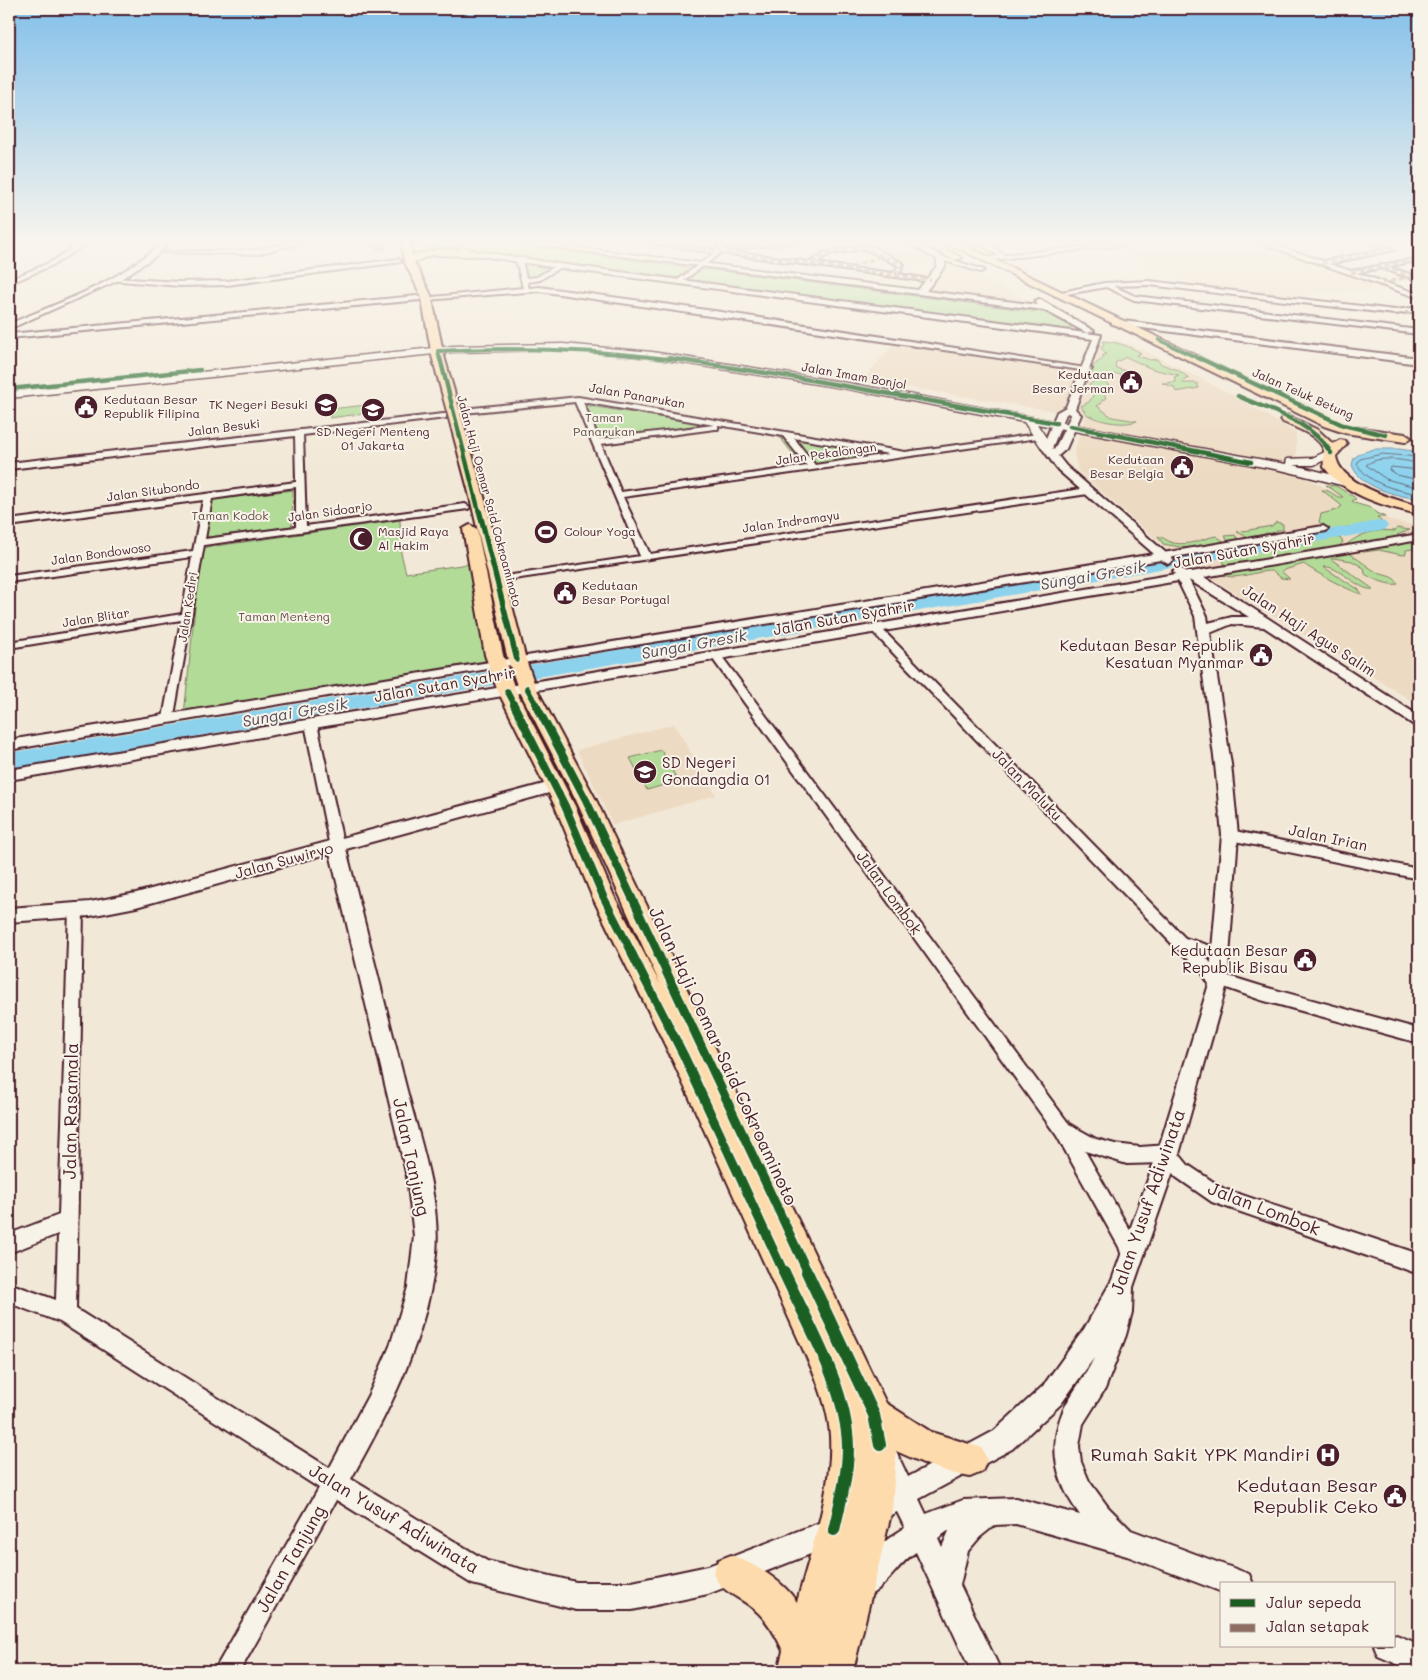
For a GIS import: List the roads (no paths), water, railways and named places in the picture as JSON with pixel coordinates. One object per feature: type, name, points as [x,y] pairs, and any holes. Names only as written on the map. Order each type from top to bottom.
[{"type":"main road","name":"Jalan Haji Oemar Said Cokroaminoto","points":[[426,318],[448,414],[497,665],[516,688],[586,800],[877,1430]]},
{"type":"main road","points":[[1089,318],[1345,429],[1419,440]]},
{"type":"main road","points":[[1097,318],[1113,328]]},
{"type":"main road","name":"Jalan Imam Bonjol","points":[[9,389],[433,348],[544,341],[666,351],[812,374],[1316,473],[1349,483]]},
{"type":"main road","name":"Jalan Imam Bonjol","points":[[433,348],[505,347],[616,351],[798,378],[1028,418],[1057,421]]},
{"type":"main road","name":"Jalan Imam Bonjol","points":[[9,395],[199,372]]},
{"type":"main road","points":[[1231,392],[1314,433],[1332,438],[1343,438],[1349,435],[1345,429]]},
{"type":"main road","name":"Jalan Haji Oemar Said Cokroaminoto","points":[[448,414],[498,580],[518,661],[516,688],[555,786],[604,896],[684,1056],[830,1372],[841,1403],[847,1436],[846,1470],[834,1530],[800,1660]]},
{"type":"main road","points":[[1028,418],[1050,452]]},
{"type":"main road","name":"Jalan Imam Bonjol","points":[[1072,424],[1290,462],[1314,461],[1331,454]]},
{"type":"main road","points":[[1314,433],[1328,445],[1331,454]]},
{"type":"main road","points":[[1405,438],[1348,441],[1335,447],[1330,458],[1332,467],[1349,483],[1382,500],[1417,510]]},
{"type":"main road","points":[[834,1671],[853,1598],[889,1502],[877,1430],[904,1438],[928,1450],[970,1460]]},
{"type":"main road","points":[[731,1572],[758,1587],[774,1601],[788,1619],[800,1660]]},
{"type":"street","points":[[9,327],[28,318]]},
{"type":"street","points":[[9,336],[198,318]]},
{"type":"street","points":[[754,318],[1088,369]]},
{"type":"street","points":[[959,318],[1098,337]]},
{"type":"street","points":[[1065,318],[1098,337]]},
{"type":"street","points":[[1305,318],[1419,332]]},
{"type":"street","name":"Jalan Teluk Betung","points":[[1113,328],[1171,329],[1419,361]]},
{"type":"street","name":"Jalan Teluk Betung","points":[[1171,329],[1155,330],[1151,333],[1159,340],[1343,426],[1386,435]]},
{"type":"street","points":[[9,332],[26,334]]},
{"type":"street","points":[[1070,409],[1076,415],[1061,449],[1050,452],[1057,421],[1062,412],[1070,409],[1088,369],[1098,337]]},
{"type":"street","points":[[578,399],[646,557]]},
{"type":"street","name":"Jalan Panarukan","points":[[448,414],[578,399],[907,455]]},
{"type":"street","name":"Jalan Besuki","points":[[9,466],[448,414]]},
{"type":"street","points":[[597,442],[730,425]]},
{"type":"street","points":[[298,432],[302,484],[301,528]]},
{"type":"street","points":[[785,433],[813,468]]},
{"type":"street","name":"Jalan Pekalongan","points":[[618,495],[1038,436]]},
{"type":"street","name":"Jalan Haji Agus Salim","points":[[1050,452],[1062,468],[1183,573],[1271,626],[1419,722]]},
{"type":"street","name":"Jalan Situbondo","points":[[9,523],[302,484]]},
{"type":"street","name":"Jalan Indramayu","points":[[498,580],[1088,490]]},
{"type":"street","name":"Jalan Kediri","points":[[170,718],[208,496]]},
{"type":"street","name":"Jalan Sidoarjo","points":[[198,548],[301,528],[465,507]]},
{"type":"street","points":[[9,745],[1164,557],[1323,529]]},
{"type":"street","name":"Jalan Sutan Syahrir","points":[[9,775],[516,688],[1157,582],[1183,573],[1419,537]]},
{"type":"street","name":"Jalan Bondowoso","points":[[9,579],[198,548]]},
{"type":"street","name":"Jalan Yusuf Adiwinata","points":[[9,1293],[66,1314],[334,1484],[482,1574],[576,1596],[632,1596],[731,1572],[834,1530],[970,1460],[1003,1440],[1052,1395],[1093,1338],[1122,1286],[1168,1154],[1218,982],[1230,836],[1223,764],[1201,616],[1183,573]]},
{"type":"street","points":[[1157,582],[1181,591],[1196,603]]},
{"type":"street","name":"Jalan Blitar","points":[[9,645],[188,616]]},
{"type":"street","points":[[1203,631],[1216,624],[1232,620],[1255,621],[1271,626]]},
{"type":"street","name":"Jalan Maluku","points":[[876,629],[1178,941],[1206,967],[1218,982]]},
{"type":"street","name":"Jalan Lombok","points":[[716,656],[1063,1130],[1127,1243],[1132,1259]]},
{"type":"street","name":"Jalan Tanjung","points":[[226,1671],[334,1484],[392,1374],[413,1314],[424,1256],[424,1213],[418,1177],[337,847],[311,724]]},
{"type":"street","name":"Jalan Suwiryo","points":[[9,915],[76,909],[136,900],[337,847],[555,786]]},
{"type":"street","name":"Jalan Irian","points":[[1230,836],[1419,874]]},
{"type":"street","name":"Jalan Rasamala","points":[[66,1314],[76,909]]},
{"type":"street","name":"Jalan Maluku","points":[[1178,941],[1211,952],[1222,951]]},
{"type":"street","points":[[1218,982],[1419,1036]]},
{"type":"street","name":"Jalan Lombok","points":[[1063,1130],[1086,1145],[1103,1151],[1134,1156],[1168,1154],[1182,1171],[1220,1196],[1419,1264]]},
{"type":"street","points":[[9,1243],[69,1221]]},
{"type":"street","points":[[1122,1286],[1122,1310],[1116,1328],[1096,1379],[1072,1421],[1066,1447],[1071,1472],[1084,1500],[1103,1523],[1127,1542]]},
{"type":"street","points":[[889,1502],[921,1532],[986,1671]]},
{"type":"street","points":[[946,1585],[953,1552],[960,1537],[969,1526],[993,1511]]},
{"type":"street","points":[[853,1598],[889,1556],[921,1532],[941,1520],[962,1513],[993,1511],[1016,1511],[1127,1542],[1233,1582]]},
{"type":"street","points":[[1393,1648],[1419,1659]]},
{"type":"water","points":[[1374,449],[1399,449],[1419,452],[1419,499],[1381,490],[1363,480],[1356,473],[1352,465],[1354,458],[1361,453]]},
{"type":"waterway","name":"Sungai Gresik","points":[[9,761],[1379,526]]},
{"type":"place","name":"Kedutaan Besar Jerman","points":[[1131,382]]},
{"type":"place","name":"TK Negeri Besuki","points":[[326,405]]},
{"type":"place","name":"Kedutaan Besar Republik Filipina","points":[[86,407]]},
{"type":"place","name":"SD Negeri Menteng 01 Jakarta","points":[[373,410]]},
{"type":"place","name":"Kedutaan Besar Belgia","points":[[1182,467]]},
{"type":"place","name":"Colour Yoga","points":[[546,532]]},
{"type":"place","name":"Masjid Raya Al Hakim","points":[[361,539]]},
{"type":"place","name":"Kedutaan Besar Portugal","points":[[565,593]]},
{"type":"place","name":"Kedutaan Besar Republik Kesatuan Myanmar","points":[[1261,655]]},
{"type":"place","name":"SD Negeri Gondangdia 01","points":[[645,772]]},
{"type":"place","name":"Kedutaan Besar Republik Bisau","points":[[1305,960]]},
{"type":"place","name":"Rumah Sakit YPK Mandiri","points":[[1328,1455]]},
{"type":"place","name":"Kedutaan Besar Republik Ceko","points":[[1395,1496]]},
{"type":"park label","name":"Taman Panarukan","points":[[604,425]]},
{"type":"park label","name":"Taman Kodok","points":[[230,516]]},
{"type":"park label","name":"Taman Menteng","points":[[284,617]]}]
